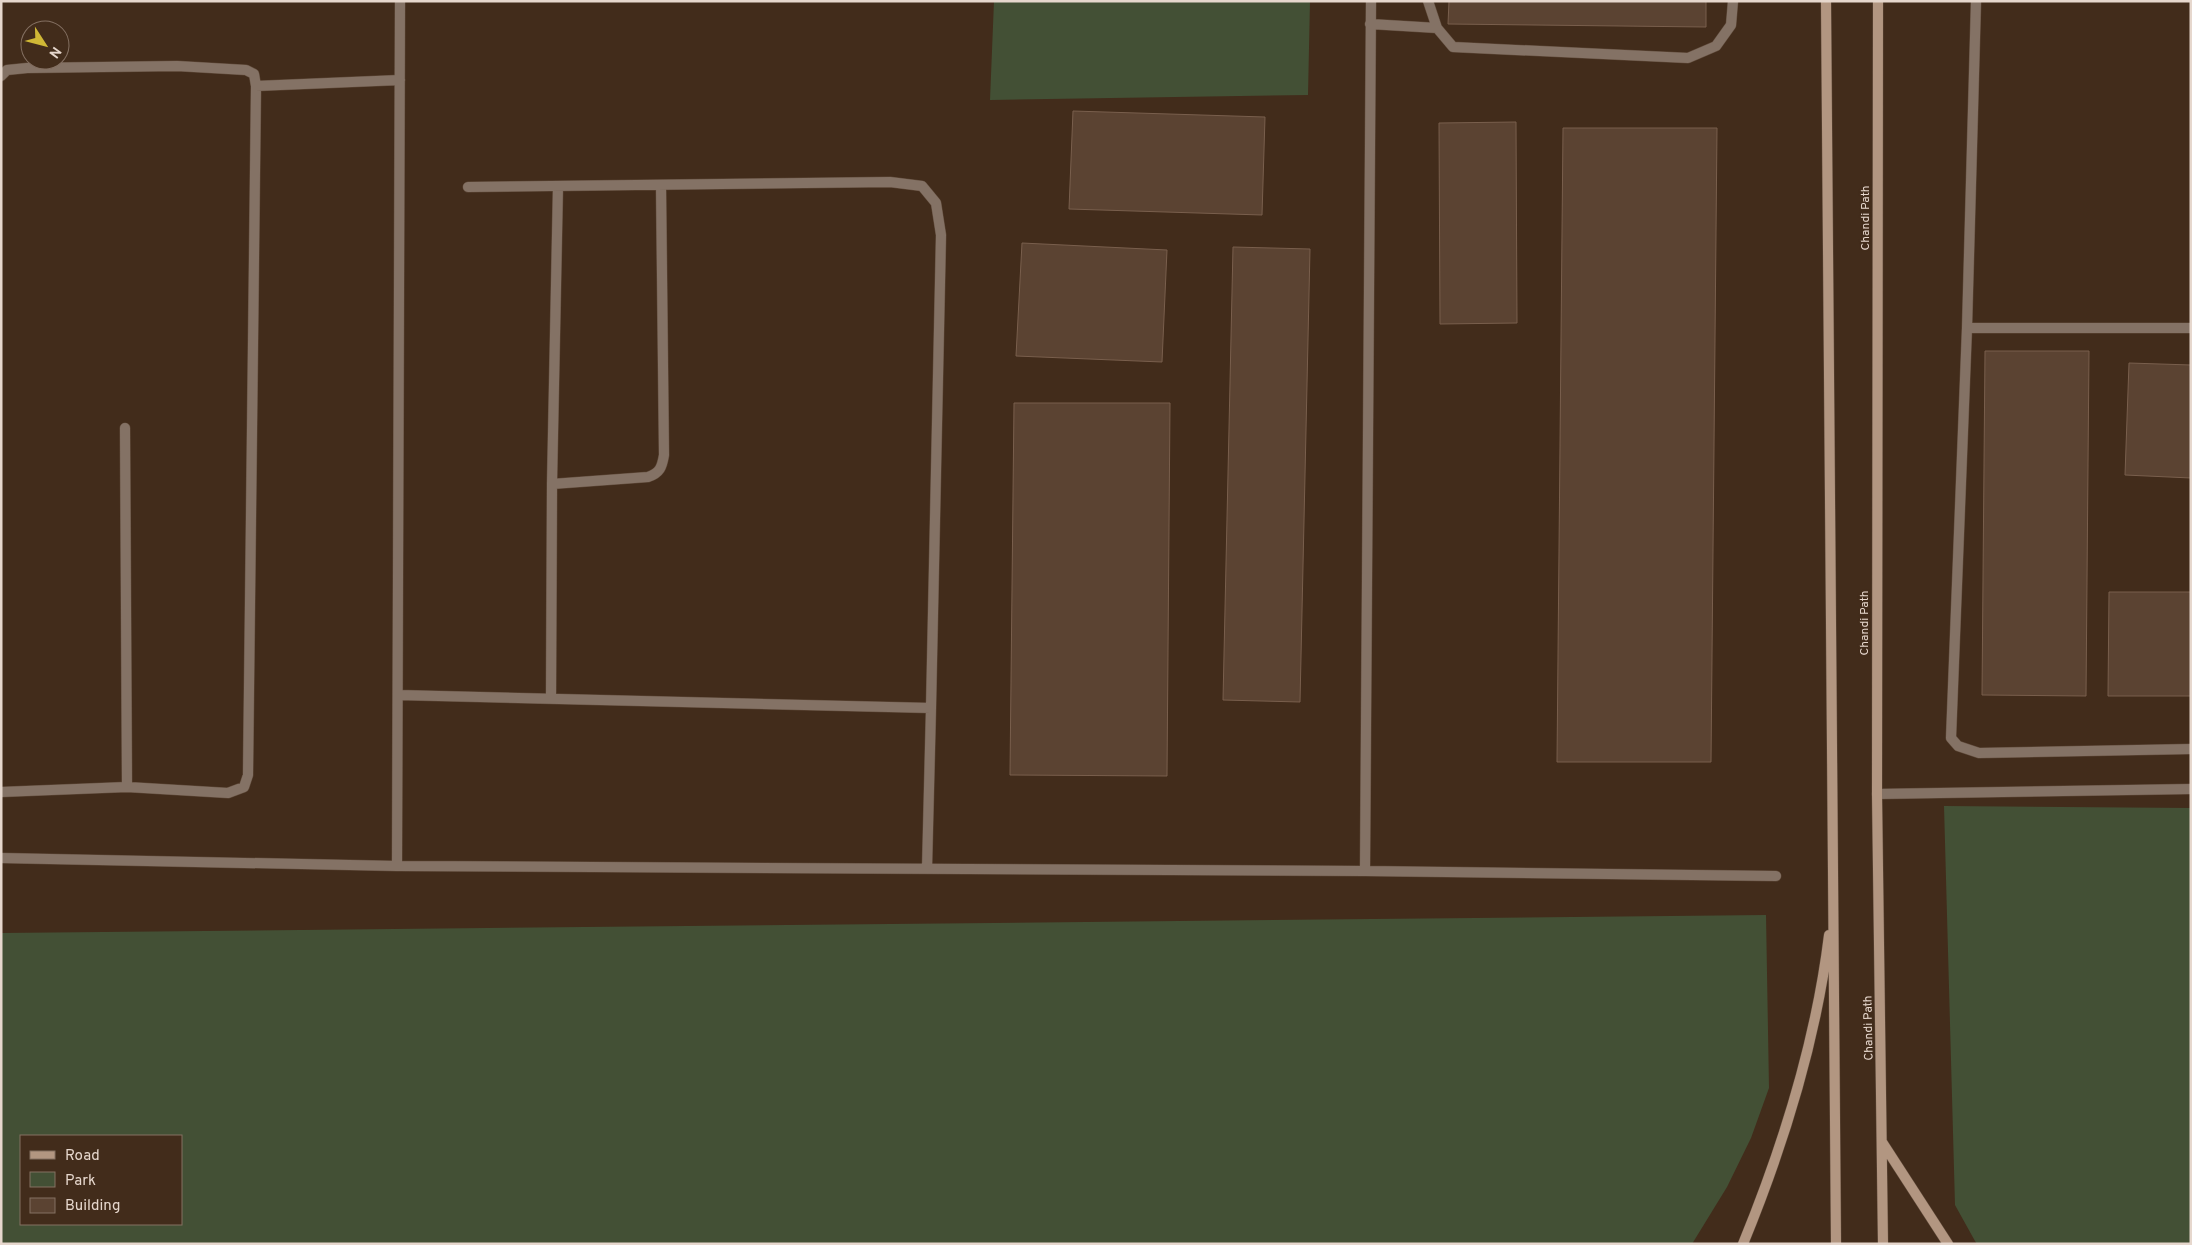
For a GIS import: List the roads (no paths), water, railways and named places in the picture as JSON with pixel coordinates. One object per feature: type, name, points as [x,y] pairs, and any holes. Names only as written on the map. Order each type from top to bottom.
[{"type":"main road","points":[[1826,1],[1836,1244]]},
{"type":"main road","name":"Chandi Path","points":[[1878,1],[1877,794],[1883,1244]]},
{"type":"main road","points":[[1743,1244],[1767,1185],[1794,1104],[1810,1040],[1825,966],[1834,892]]},
{"type":"main road","points":[[1882,1142],[1948,1244]]},
{"type":"street","points":[[397,866],[400,1]]},
{"type":"street","points":[[1365,871],[1371,1]]},
{"type":"street","points":[[1428,1],[1437,28],[1453,48],[1688,58],[1716,46],[1731,25],[1733,1]]},
{"type":"street","points":[[1976,1],[1967,328],[1951,738],[1958,746],[1979,753],[2191,749]]},
{"type":"street","points":[[1370,24],[1437,28]]},
{"type":"street","points":[[1,76],[7,70],[27,68],[177,66],[252,71],[256,86],[248,775],[244,787],[228,793],[127,787],[1,792]]},
{"type":"street","points":[[256,86],[400,80]]},
{"type":"street","points":[[468,187],[890,182],[922,186],[936,203],[941,235],[927,869]]},
{"type":"street","points":[[552,484],[648,477],[656,474],[662,467],[664,445],[661,185]]},
{"type":"street","points":[[551,699],[552,484],[558,186]]},
{"type":"street","points":[[1967,328],[2191,328]]},
{"type":"street","points":[[125,428],[127,787]]},
{"type":"street","points":[[398,696],[932,708]]},
{"type":"street","points":[[1877,794],[2191,789]]},
{"type":"street","points":[[1,858],[397,866],[1365,871],[1776,876]]}]
